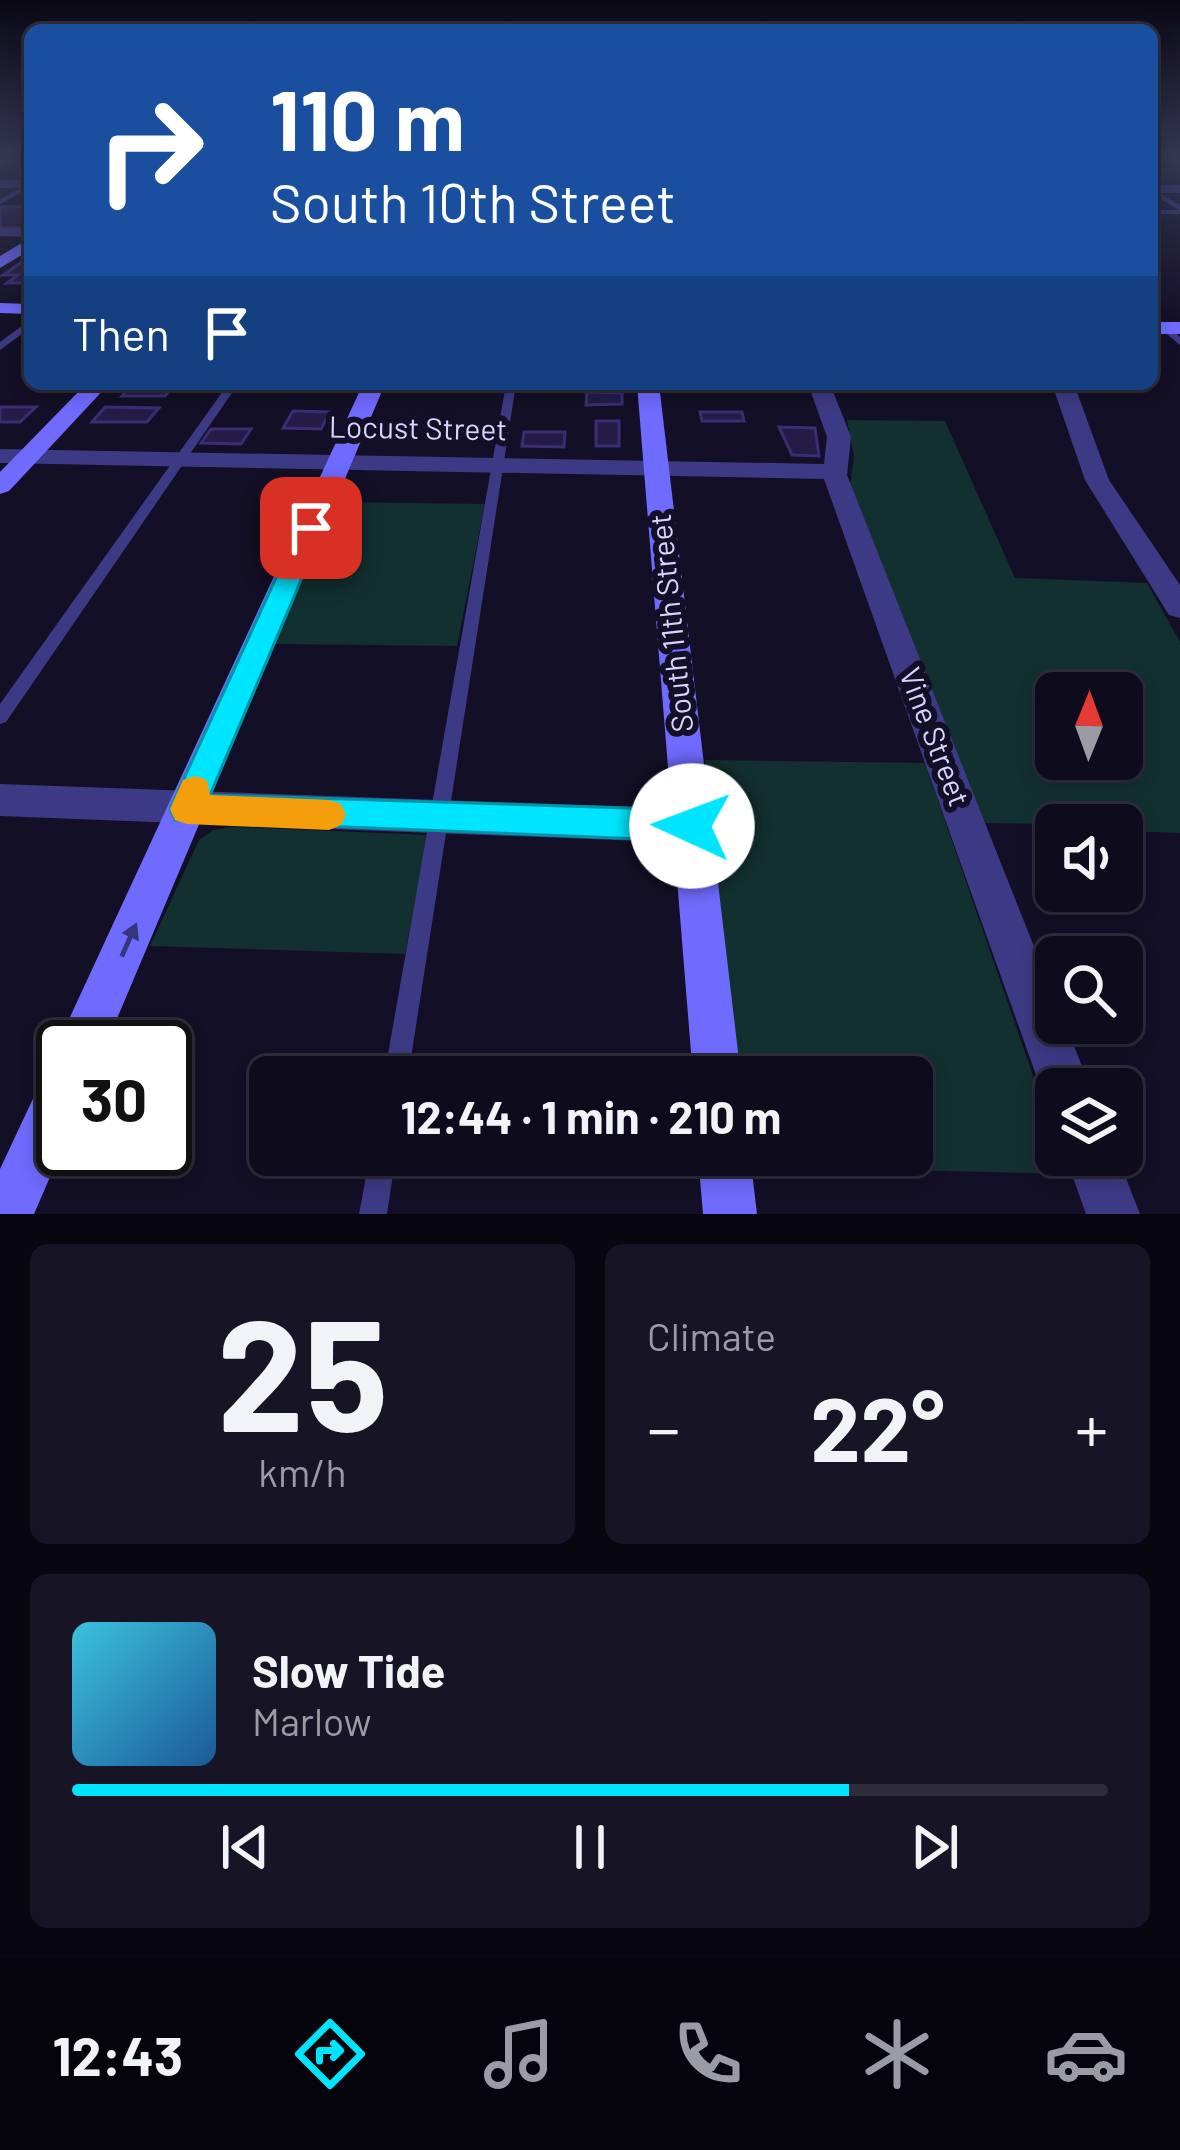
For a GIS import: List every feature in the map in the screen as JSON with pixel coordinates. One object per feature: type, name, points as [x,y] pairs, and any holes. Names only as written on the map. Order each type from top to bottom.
[{"type":"main road","points":[[0,486],[92,390]]},
{"type":"main road","points":[[93,1020],[371,390]]},
{"type":"main road","name":"South 11th Street","points":[[649,390],[714,1056]]},
{"type":"main road","points":[[8,1214],[36,1150]]},
{"type":"main road","points":[[726,1176],[730,1214]]},
{"type":"street","name":"Vine Street","points":[[821,390],[839,437],[834,472],[1058,1068]]},
{"type":"street","points":[[1065,390],[1097,480],[1180,608]]},
{"type":"street","name":"Locust Street","points":[[0,456],[657,465],[834,472]]},
{"type":"street","points":[[0,800],[692,826]]},
{"type":"street","points":[[1099,1176],[1113,1214]]},
{"type":"lane","points":[[0,347],[24,328]]},
{"type":"lane","points":[[0,717],[229,390]]},
{"type":"lane","points":[[400,1056],[510,390]]},
{"type":"lane","points":[[373,1214],[379,1176]]},
{"type":"green space","points":[[847,420],[945,421],[1015,578],[1147,583],[1180,642],[1180,833],[1143,832],[1143,804],[1035,804],[1035,824],[984,823],[850,486],[854,456]]},
{"type":"green space","points":[[336,502],[485,504],[457,646],[275,644]]},
{"type":"green space","points":[[705,760],[925,763],[1035,1081],[1035,1173],[933,1171],[933,1056],[736,1056]]},
{"type":"green space","points":[[213,830],[428,835],[405,954],[150,946],[199,840]]},
{"type":"building","points":[[0,212],[24,212],[24,228],[0,228]]},
{"type":"building","points":[[24,260],[24,283],[7,283],[18,275],[3,275]]},
{"type":"building","points":[[127,390],[170,390],[165,396],[122,396]]},
{"type":"building","points":[[587,392],[622,393],[622,404],[586,405]]},
{"type":"building","points":[[0,407],[36,407],[20,422],[0,422]]},
{"type":"building","points":[[105,407],[159,408],[147,422],[92,422]]},
{"type":"building","points":[[293,411],[330,412],[321,429],[283,428]]},
{"type":"building","points":[[700,412],[742,412],[744,421],[702,421]]},
{"type":"building","points":[[596,421],[619,421],[619,446],[596,446]]},
{"type":"building","points":[[779,427],[815,428],[819,456],[792,455]]},
{"type":"building","points":[[211,429],[251,429],[241,444],[201,443]]},
{"type":"building","points":[[524,432],[565,432],[564,447],[522,446]]},
{"type":"slow traffic","points":[[195,790],[187,809],[329,815]]},
{"type":"route","points":[[311,528],[187,809],[692,826]]}]
